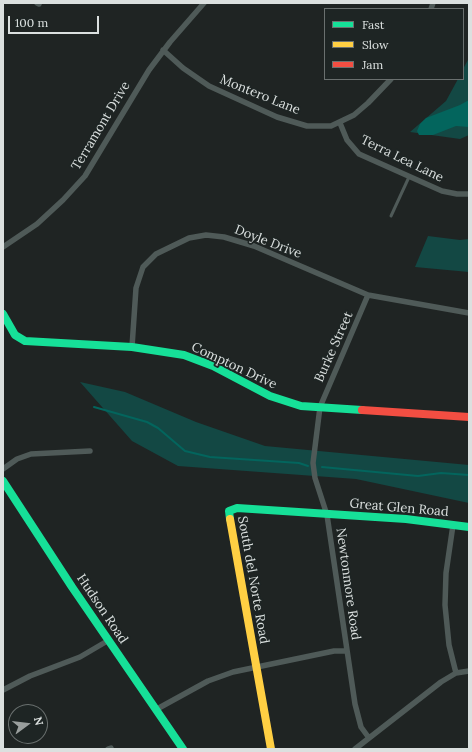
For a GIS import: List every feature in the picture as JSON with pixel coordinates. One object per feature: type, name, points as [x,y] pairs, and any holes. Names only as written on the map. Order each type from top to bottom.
[{"type":"street","name":"Terramont Drive","points":[[3,247],[37,224],[64,200],[83,178],[104,146],[136,90],[163,50],[204,3]]},
{"type":"street","name":"Montero Lane","points":[[163,50],[183,68],[208,86],[277,117],[313,126],[325,127],[340,123],[362,109],[390,80]]},
{"type":"street","name":"Terra Lea Lane","points":[[340,123],[347,140],[353,149],[409,177],[442,191],[457,194],[469,194]]},
{"type":"street","name":"Doyle Drive","points":[[132,347],[136,288],[143,267],[156,254],[176,244],[198,236],[214,235],[238,240],[368,295],[469,313]]},
{"type":"street","name":"Burke Street","points":[[320,407],[368,295]]},
{"type":"street","name":"Compton Drive","points":[[3,314],[15,335],[25,341],[132,347],[173,352],[196,358],[270,396],[301,406],[469,417]]},
{"type":"street","name":"Newtonmore Road","points":[[320,407],[315,438],[314,470],[327,515],[346,651],[358,718],[361,727],[369,738]]},
{"type":"street","points":[[3,469],[18,459],[31,454],[90,451]]},
{"type":"street","name":"Hudson Road","points":[[3,481],[108,640],[157,709],[183,749]]},
{"type":"street","name":"South del Norte Road","points":[[271,749],[229,511],[237,508],[327,515]]},
{"type":"street","name":"Great Glen Road","points":[[327,515],[406,519],[469,527]]},
{"type":"street","points":[[453,524],[446,573],[445,605],[449,645],[456,674]]},
{"type":"street","points":[[3,690],[30,676],[80,658],[108,640]]},
{"type":"street","points":[[157,709],[208,681],[256,667],[334,651],[346,651]]},
{"type":"street","points":[[355,749],[441,682],[456,674],[469,671]]},
{"type":"lane","points":[[391,216],[409,177]]},
{"type":"shaded area","points":[[469,58],[469,135],[460,139],[410,132],[446,101],[457,80],[464,80],[464,67]]},
{"type":"shaded area","points":[[469,100],[469,127],[456,126],[433,135],[419,135],[417,131],[420,124],[426,118]]},
{"type":"shaded area","points":[[428,236],[460,240],[469,239],[469,272],[415,267]]},
{"type":"shaded area","points":[[80,382],[125,392],[196,422],[265,446],[469,465],[469,503],[356,479],[178,466],[132,441]]},
{"type":"waterway","points":[[94,407],[147,422],[158,428],[185,451],[210,457],[299,463],[308,466]]},
{"type":"waterway","points":[[322,467],[418,476],[441,473],[469,475]]},
{"type":"traffic: fast","points":[[3,314],[15,335],[25,341],[132,347],[184,355],[213,366],[270,396],[301,406],[362,410]]},
{"type":"traffic: fast","points":[[3,481],[72,587],[183,749]]},
{"type":"traffic: fast","points":[[230,519],[229,511],[237,508],[406,519],[469,527]]},
{"type":"traffic: slow","points":[[230,519],[271,749]]},
{"type":"traffic: jam","points":[[362,410],[469,417]]}]
